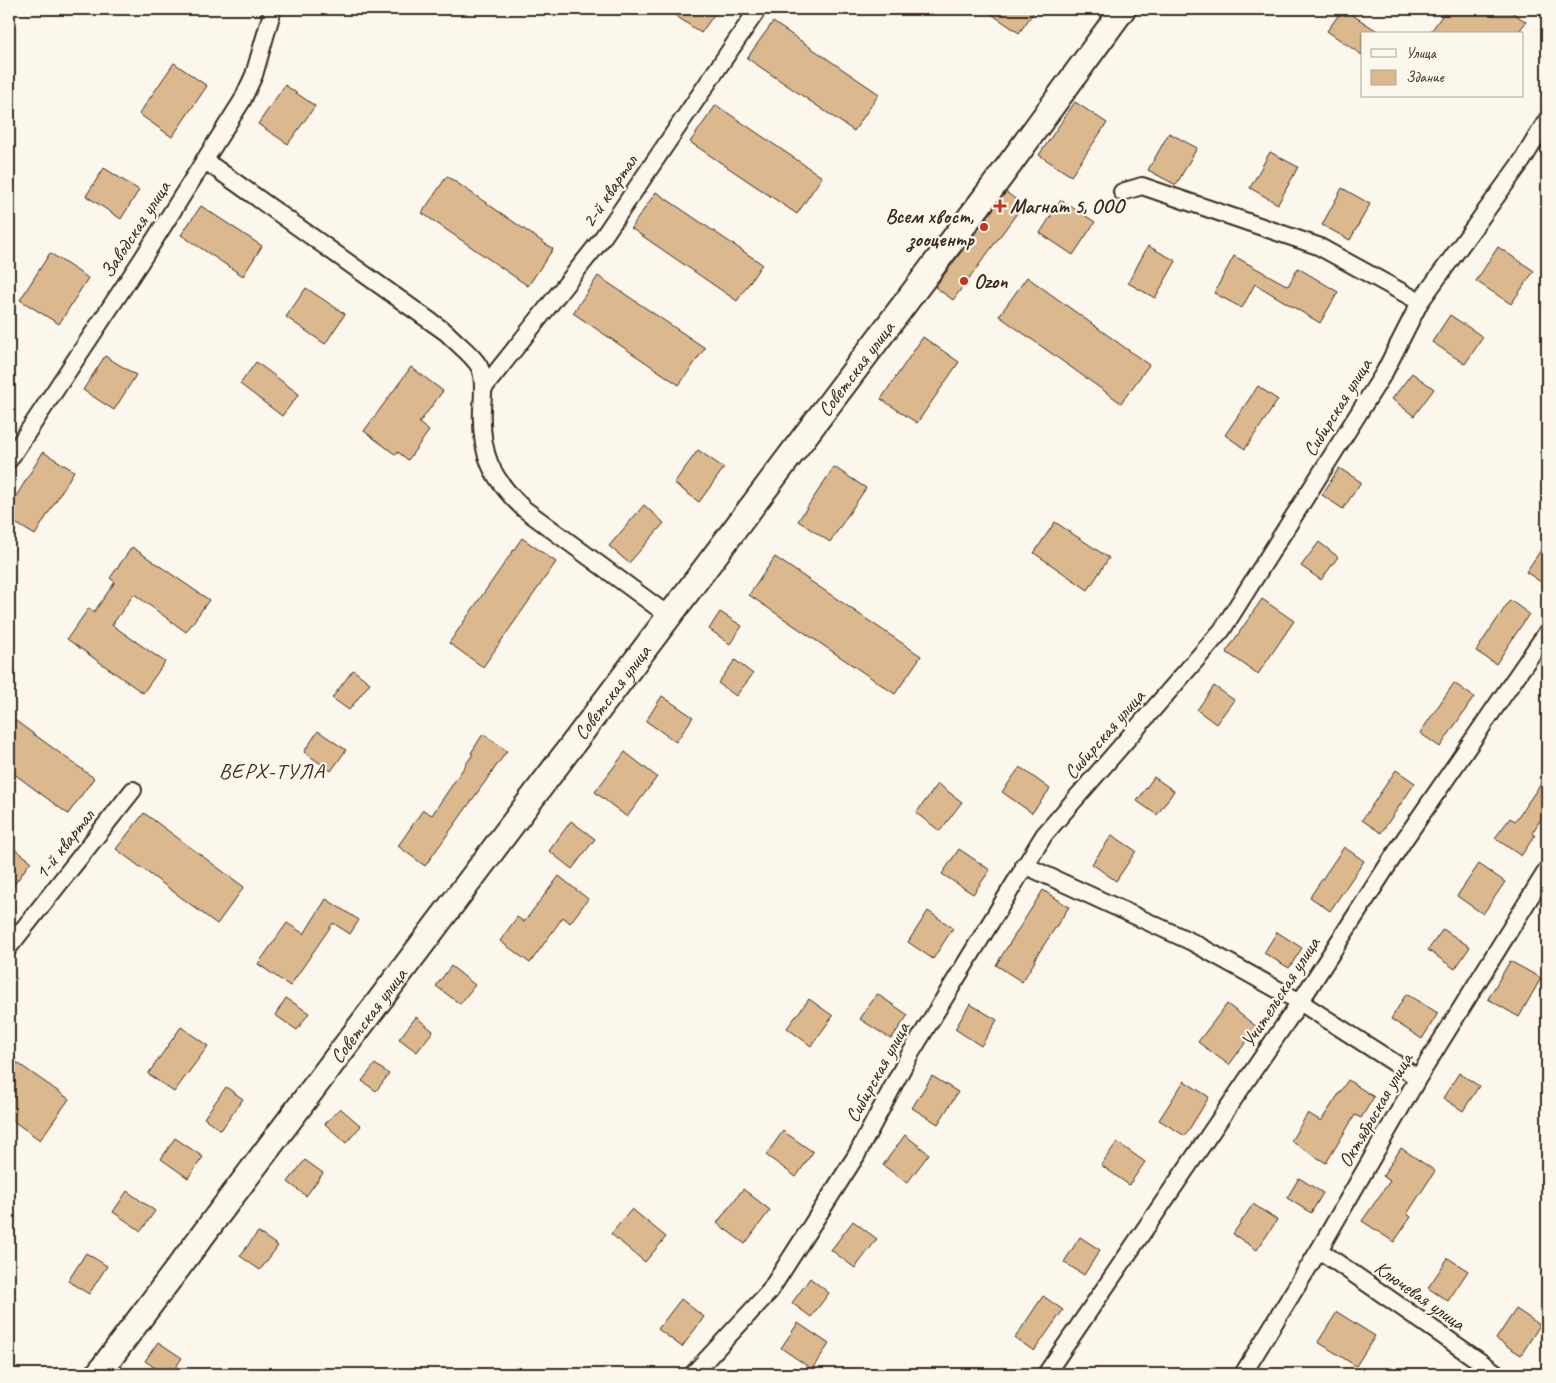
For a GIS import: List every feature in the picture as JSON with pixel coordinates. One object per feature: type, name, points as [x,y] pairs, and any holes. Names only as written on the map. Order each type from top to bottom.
[{"type":"main road","name":"Советская улица","points":[[98,1374],[1001,176],[1122,9]]},
{"type":"street","name":"Заводская улица","points":[[9,460],[242,101],[254,75],[273,9]]},
{"type":"street","name":"2-й квартал","points":[[483,389],[602,240],[758,9]]},
{"type":"street","name":"Сибирская улица","points":[[693,1374],[769,1292],[856,1156],[909,1056],[1044,835],[1222,630],[1384,373],[1420,302],[1522,161],[1547,120]]},
{"type":"street","points":[[204,160],[447,333],[479,367],[483,389],[481,428],[487,461],[504,490],[524,509],[669,616]]},
{"type":"street","points":[[1122,192],[1142,186],[1318,246],[1420,302]]},
{"type":"street","name":"Учительская улица","points":[[1046,1374],[1300,1002],[1404,840],[1547,632]]},
{"type":"street","name":"1-й квартал","points":[[9,947],[133,790]]},
{"type":"street","points":[[1024,865],[1192,942],[1300,1002],[1418,1078]]},
{"type":"street","name":"Октябрьская улица","points":[[1243,1374],[1418,1078],[1547,870]]},
{"type":"street","name":"Ключевая улица","points":[[1318,1250],[1498,1374]]},
{"type":"building","points":[[666,9],[718,9],[701,33]]},
{"type":"building","points":[[984,9],[1036,9],[1019,33]]},
{"type":"building","points":[[1343,9],[1379,32],[1361,32],[1361,54],[1327,31]]},
{"type":"building","points":[[1447,9],[1508,9],[1526,22],[1518,32],[1430,32]]},
{"type":"building","points":[[773,22],[879,94],[854,131],[747,58]]},
{"type":"building","points":[[174,63],[207,86],[172,137],[139,114]]},
{"type":"building","points":[[285,85],[315,106],[288,144],[258,124]]},
{"type":"building","points":[[1075,102],[1107,123],[1071,176],[1039,155]]},
{"type":"building","points":[[716,105],[822,177],[797,214],[690,142]]},
{"type":"building","points":[[1169,133],[1197,148],[1176,185],[1148,170]]},
{"type":"building","points":[[1270,152],[1298,167],[1278,204],[1250,188]]},
{"type":"building","points":[[104,168],[139,190],[121,219],[86,196]]},
{"type":"building","points":[[447,176],[553,249],[528,286],[422,213]]},
{"type":"building","points":[[1342,188],[1370,204],[1350,240],[1322,225]]},
{"type":"building","points":[[656,192],[762,264],[737,301],[631,228]]},
{"type":"building","points":[[1006,192],[1023,205],[953,300],[935,287]]},
{"type":"building","points":[[1061,200],[1095,222],[1073,255],[1040,233]]},
{"type":"building","points":[[201,206],[262,246],[243,276],[181,235]]},
{"type":"building","points":[[1148,246],[1176,261],[1155,298],[1128,283]]},
{"type":"building","points":[[1498,247],[1534,271],[1511,304],[1476,281]]},
{"type":"building","points":[[50,253],[88,278],[59,324],[20,300]]},
{"type":"building","points":[[1234,256],[1288,286],[1298,268],[1338,292],[1320,323],[1255,284],[1242,308],[1214,293]]},
{"type":"building","points":[[598,276],[705,348],[679,385],[573,313]]},
{"type":"building","points":[[1027,277],[1149,365],[1121,403],[999,316]]},
{"type":"building","points":[[306,288],[345,314],[325,344],[286,317]]},
{"type":"building","points":[[1450,315],[1483,337],[1465,364],[1432,342]]},
{"type":"building","points":[[923,337],[959,362],[917,423],[881,399]]},
{"type":"building","points":[[105,356],[136,375],[114,410],[83,390]]},
{"type":"building","points":[[256,362],[299,394],[282,416],[240,384]]},
{"type":"building","points":[[411,367],[443,391],[419,423],[429,431],[408,460],[398,452],[396,455],[364,431]]},
{"type":"building","points":[[1412,373],[1434,389],[1414,416],[1392,399]]},
{"type":"building","points":[[1258,386],[1278,400],[1245,449],[1225,435]]},
{"type":"building","points":[[698,450],[724,468],[699,502],[674,483]]},
{"type":"building","points":[[43,452],[74,471],[35,535],[9,519],[9,508]]},
{"type":"building","points":[[834,467],[866,488],[830,542],[798,521]]},
{"type":"building","points":[[1339,468],[1361,482],[1343,509],[1322,495]]},
{"type":"building","points":[[644,505],[664,523],[629,563],[609,546]]},
{"type":"building","points":[[1055,522],[1109,558],[1088,590],[1034,553]]},
{"type":"building","points":[[522,538],[556,562],[483,667],[449,643]]},
{"type":"building","points":[[1547,541],[1547,586],[1526,572]]},
{"type":"building","points":[[1319,542],[1338,557],[1321,580],[1301,566]]},
{"type":"building","points":[[132,547],[209,600],[186,632],[134,594],[112,625],[165,662],[143,693],[67,639],[89,608],[94,612],[115,582],[110,578]]},
{"type":"building","points":[[775,557],[921,656],[895,694],[749,595]]},
{"type":"building","points":[[1262,599],[1294,621],[1258,674],[1226,652]]},
{"type":"building","points":[[1510,600],[1529,614],[1496,664],[1476,651]]},
{"type":"building","points":[[720,612],[742,626],[730,644],[709,629]]},
{"type":"building","points":[[735,660],[753,674],[736,696],[718,683]]},
{"type":"building","points":[[353,670],[370,683],[349,710],[332,698]]},
{"type":"building","points":[[1454,683],[1474,697],[1440,747],[1420,733]]},
{"type":"building","points":[[1214,686],[1234,700],[1216,724],[1197,710]]},
{"type":"building","points":[[662,696],[693,717],[676,742],[646,721]]},
{"type":"building","points":[[9,716],[94,778],[68,814],[9,770]]},
{"type":"building","points":[[318,731],[346,750],[331,771],[304,752]]},
{"type":"building","points":[[483,734],[507,751],[425,866],[398,846],[423,810],[432,815],[473,754],[471,753]]},
{"type":"building","points":[[625,752],[657,777],[627,817],[595,792]]},
{"type":"building","points":[[1020,767],[1050,789],[1032,813],[1002,792]]},
{"type":"building","points":[[1396,770],[1415,783],[1381,833],[1362,820]]},
{"type":"building","points":[[1547,775],[1547,810],[1532,833],[1535,835],[1521,856],[1495,838],[1510,818],[1515,821]]},
{"type":"building","points":[[1154,777],[1174,791],[1157,815],[1137,801]]},
{"type":"building","points":[[938,784],[962,802],[940,831],[916,813]]},
{"type":"building","points":[[144,813],[244,887],[217,924],[116,849]]},
{"type":"building","points":[[571,821],[595,839],[572,869],[549,851]]},
{"type":"building","points":[[1112,835],[1136,851],[1116,881],[1092,864]]},
{"type":"building","points":[[9,845],[31,861],[9,892]]},
{"type":"building","points":[[1344,847],[1364,861],[1330,911],[1310,897]]},
{"type":"building","points":[[959,849],[990,870],[973,894],[942,874]]},
{"type":"building","points":[[1479,864],[1505,882],[1483,914],[1457,896]]},
{"type":"building","points":[[559,876],[588,899],[570,923],[563,917],[530,963],[500,941],[517,917],[524,922]]},
{"type":"building","points":[[1043,890],[1069,907],[1034,960],[1022,982],[996,965]]},
{"type":"building","points":[[326,899],[359,920],[350,934],[333,923],[290,986],[258,964],[287,923],[304,934]]},
{"type":"building","points":[[928,911],[953,928],[933,959],[908,942]]},
{"type":"building","points":[[1443,929],[1470,947],[1455,969],[1428,950]]},
{"type":"building","points":[[1277,932],[1302,948],[1289,968],[1264,953]]},
{"type":"building","points":[[1510,961],[1541,978],[1519,1017],[1488,999]]},
{"type":"building","points":[[451,966],[475,985],[460,1004],[436,986]]},
{"type":"building","points":[[877,994],[908,1015],[891,1039],[860,1019]]},
{"type":"building","points":[[1406,994],[1438,1013],[1422,1039],[1391,1019]]},
{"type":"building","points":[[286,998],[309,1013],[297,1030],[275,1015]]},
{"type":"building","points":[[809,999],[833,1016],[811,1046],[787,1028]]},
{"type":"building","points":[[970,1004],[997,1020],[981,1046],[955,1029]]},
{"type":"building","points":[[1227,1004],[1257,1027],[1229,1065],[1198,1042]]},
{"type":"building","points":[[416,1017],[433,1031],[417,1052],[399,1039]]},
{"type":"building","points":[[181,1027],[208,1046],[174,1092],[148,1074]]},
{"type":"building","points":[[9,1057],[69,1099],[40,1140],[9,1118]]},
{"type":"building","points":[[375,1064],[389,1074],[376,1091],[362,1081]]},
{"type":"building","points":[[1459,1073],[1479,1086],[1463,1111],[1443,1098]]},
{"type":"building","points":[[932,1076],[958,1092],[938,1124],[912,1108]]},
{"type":"building","points":[[1348,1080],[1374,1097],[1361,1118],[1355,1115],[1326,1163],[1291,1141],[1308,1113],[1321,1121]]},
{"type":"building","points":[[1184,1081],[1209,1097],[1185,1136],[1159,1120]]},
{"type":"building","points":[[226,1087],[243,1099],[221,1130],[204,1118]]},
{"type":"building","points":[[340,1108],[361,1126],[346,1143],[325,1124]]},
{"type":"building","points":[[783,1131],[813,1152],[796,1177],[766,1155]]},
{"type":"building","points":[[905,1135],[929,1154],[907,1183],[883,1165]]},
{"type":"building","points":[[175,1138],[203,1157],[188,1178],[161,1159]]},
{"type":"building","points":[[1117,1142],[1145,1162],[1129,1185],[1101,1165]]},
{"type":"building","points":[[1401,1148],[1435,1171],[1407,1214],[1411,1217],[1394,1242],[1362,1221],[1390,1181],[1383,1176]]},
{"type":"building","points":[[305,1160],[323,1173],[306,1196],[288,1182]]},
{"type":"building","points":[[1299,1178],[1323,1193],[1311,1213],[1287,1198]]},
{"type":"building","points":[[743,1189],[770,1210],[745,1244],[717,1223]]},
{"type":"building","points":[[127,1191],[155,1211],[141,1231],[113,1212]]},
{"type":"building","points":[[1253,1204],[1277,1220],[1257,1250],[1233,1234]]},
{"type":"building","points":[[632,1209],[666,1237],[645,1262],[611,1234]]},
{"type":"building","points":[[853,1221],[877,1239],[855,1268],[831,1250]]},
{"type":"building","points":[[258,1232],[278,1246],[260,1270],[240,1256]]},
{"type":"building","points":[[1080,1237],[1100,1250],[1084,1275],[1064,1262]]},
{"type":"building","points":[[86,1253],[107,1266],[89,1294],[68,1281]]},
{"type":"building","points":[[1448,1258],[1468,1271],[1448,1301],[1428,1288]]},
{"type":"building","points":[[810,1278],[829,1293],[811,1317],[792,1303]]},
{"type":"building","points":[[1043,1296],[1063,1310],[1034,1351],[1015,1338]]},
{"type":"building","points":[[681,1299],[704,1317],[682,1347],[658,1329]]},
{"type":"building","points":[[1516,1309],[1540,1325],[1521,1355],[1496,1339]]},
{"type":"building","points":[[1337,1312],[1375,1336],[1356,1366],[1318,1342]]},
{"type":"building","points":[[798,1323],[829,1344],[812,1369],[781,1348]]},
{"type":"building","points":[[158,1342],[182,1358],[171,1374],[164,1374],[145,1361]]},
{"type":"place","name":"Магнат 5, ООО","points":[[1000,206]]},
{"type":"place","name":"Всем хвост, зооцентр","points":[[984,227]]},
{"type":"place","name":"Ozon","points":[[964,281]]},
{"type":"district","name":"ВЕРХ-ТУЛА","points":[[272,770]]}]
